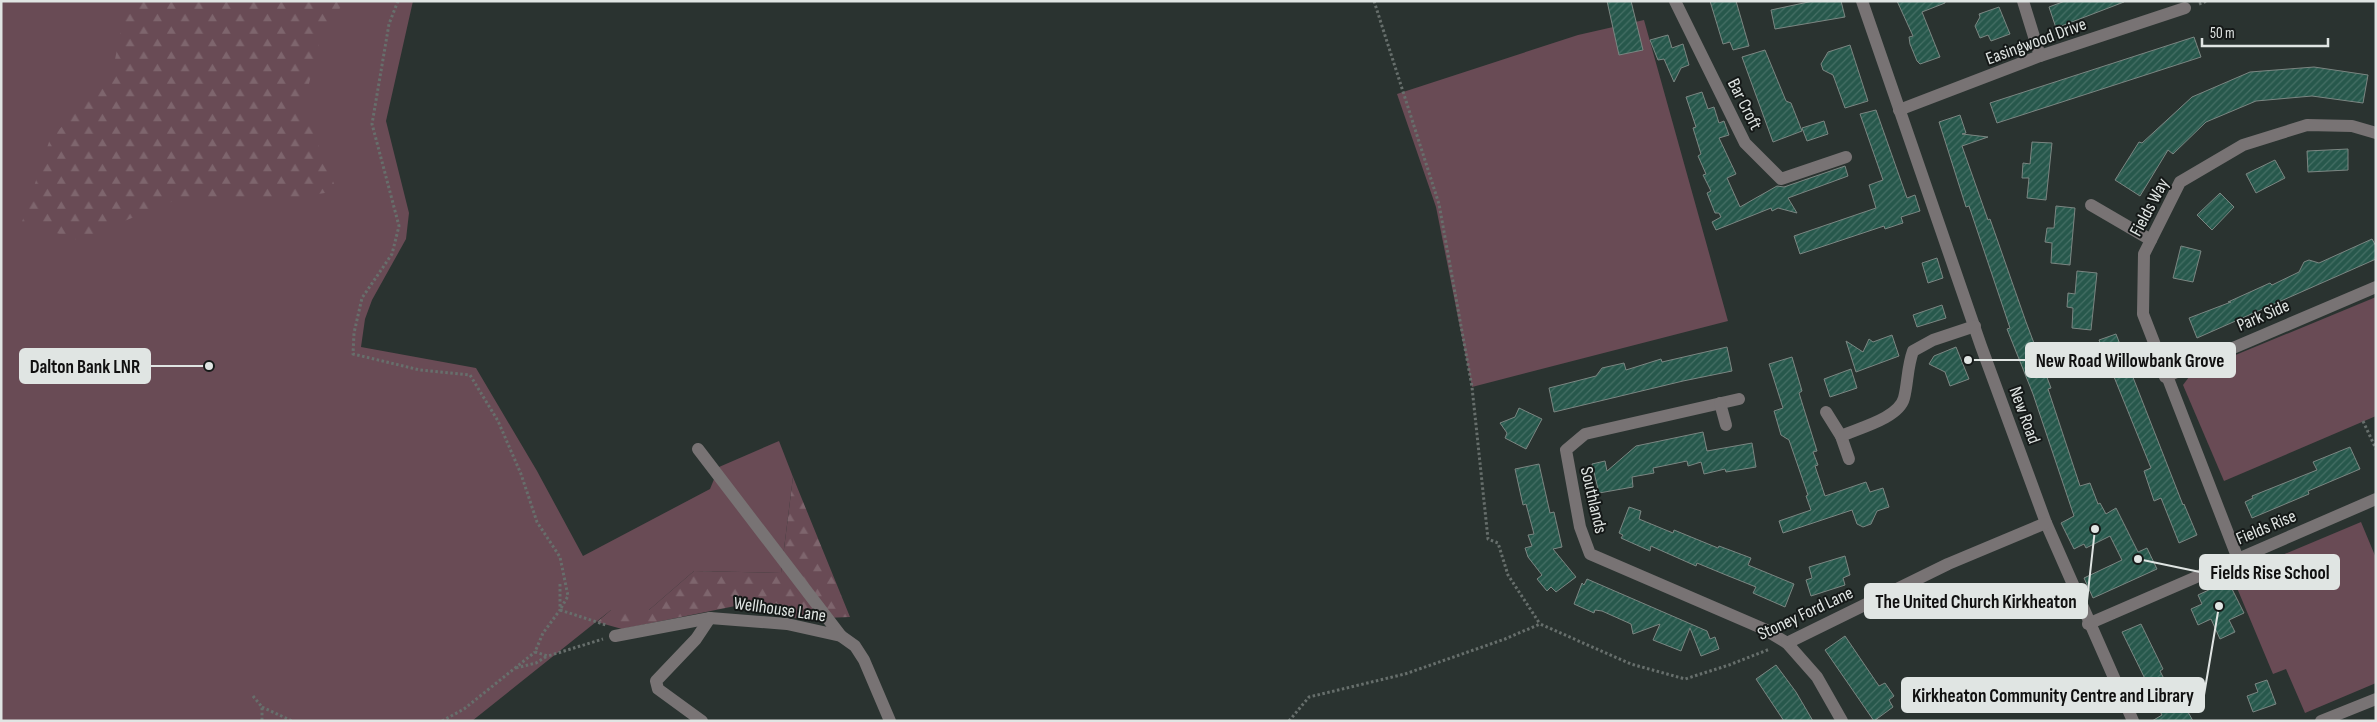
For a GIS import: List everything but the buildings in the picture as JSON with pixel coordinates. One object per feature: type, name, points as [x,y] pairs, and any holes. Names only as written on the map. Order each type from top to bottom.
[{"type":"street","name":"Bar Croft","points":[[1674,1],[1745,143],[1781,179],[1846,157]]},
{"type":"street","name":"New Road","points":[[1862,1],[2046,523],[2088,624],[2132,721]]},
{"type":"street","points":[[2022,1],[2040,56]]},
{"type":"street","name":"Easingwood Drive","points":[[1899,110],[2040,56],[2185,8]]},
{"type":"street","name":"Fields Way","points":[[2238,559],[2142,314],[2144,254],[2180,182],[2242,145],[2307,125],[2352,126],[2376,133]]},
{"type":"street","points":[[2091,205],[2151,240]]},
{"type":"street","name":"Park Side","points":[[2165,376],[2376,286]]},
{"type":"street","points":[[1841,436],[1892,414],[1904,400],[1907,368],[1913,351],[1933,340],[1975,326]]},
{"type":"street","name":"Southlands","points":[[1740,399],[1585,434],[1566,450],[1580,527],[1590,554],[1764,629],[1787,643]]},
{"type":"street","points":[[1720,403],[1726,425]]},
{"type":"street","points":[[1826,412],[1841,436],[1849,460]]},
{"type":"street","points":[[698,449],[841,636]]},
{"type":"street","name":"Fields Rise","points":[[2088,624],[2376,499]]},
{"type":"street","name":"Stoney Ford Lane","points":[[1787,643],[1948,564],[2046,523]]},
{"type":"street","points":[[700,720],[658,689],[656,681],[701,633],[710,618]]},
{"type":"street","name":"Wellhouse Lane","points":[[615,636],[710,618],[788,624],[841,636],[855,646],[864,660],[890,721]]},
{"type":"street","points":[[1787,643],[1817,677],[1842,721]]},
{"type":"street","points":[[2321,721],[2376,698]]},
{"type":"path","points":[[398,1],[389,24],[372,124],[399,226],[392,254],[362,298],[354,333],[354,354],[420,370],[470,375],[498,420],[521,474],[537,522],[560,557],[568,596],[543,633],[535,652],[464,709],[442,721]]},
{"type":"path","points":[[1289,721],[1309,697],[1405,674],[1505,640],[1540,624],[1508,575],[1498,543],[1488,539],[1472,387],[1439,204],[1374,1]]},
{"type":"path","points":[[2363,421],[2376,449]]},
{"type":"path","points":[[560,584],[560,610]]},
{"type":"path","points":[[560,610],[631,632]]},
{"type":"path","name":"Stoney Ford Lane","points":[[1540,624],[1631,664],[1685,679],[1787,643]]},
{"type":"path","points":[[515,668],[536,663],[548,656],[615,636]]},
{"type":"path","points":[[535,652],[548,656]]},
{"type":"path","points":[[253,696],[262,707],[292,721]]},
{"type":"path","points":[[262,707],[262,721]]},
{"type":"green space","points":[[1,1],[413,1],[386,121],[409,213],[406,239],[372,300],[365,319],[361,347],[476,368],[537,471],[583,556],[710,489],[719,467],[779,441],[793,477],[781,573],[694,571],[649,610],[611,610],[472,721],[1,721]]},
{"type":"green space","points":[[127,1],[345,1],[321,35],[303,108],[337,191],[281,200],[183,197],[78,240],[22,222],[50,139],[112,74]]},
{"type":"green space","points":[[1644,20],[1728,321],[1472,387],[1436,207],[1397,94],[1578,35]]},
{"type":"green space","points":[[2376,297],[2376,416],[2224,481],[2183,385],[2192,373]]},
{"type":"green space","points":[[793,477],[850,617],[799,619],[750,603],[622,629],[597,622],[611,610],[649,610],[694,571],[781,573]]},
{"type":"green space","points":[[2361,522],[2376,558],[2376,683],[2305,713],[2286,669],[2273,674],[2232,576]]},
{"type":"place","name":"New Road Willowbank Grove","points":[[1968,360]]},
{"type":"place","name":"Dalton Bank LNR","points":[[209,366]]},
{"type":"place","name":"The United Church Kirkheaton","points":[[2095,529]]},
{"type":"place","name":"Fields Rise School","points":[[2138,559]]},
{"type":"place","name":"Kirkheaton Community Centre and Library","points":[[2219,606]]}]
